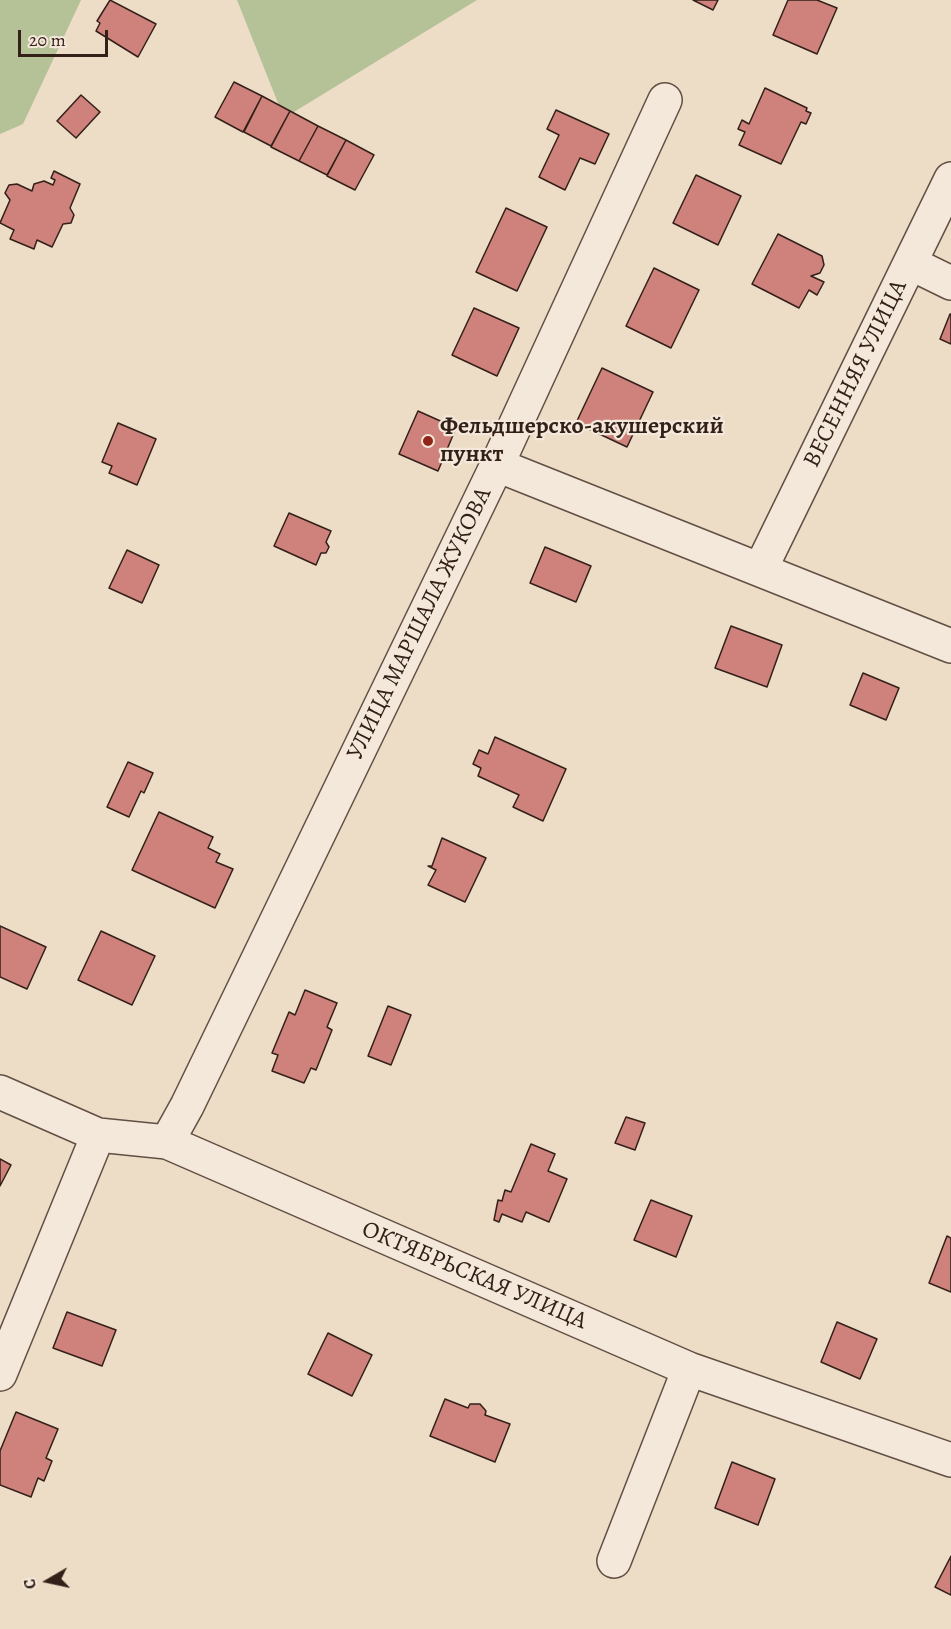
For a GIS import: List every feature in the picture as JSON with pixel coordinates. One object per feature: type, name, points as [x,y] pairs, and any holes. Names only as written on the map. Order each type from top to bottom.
[{"type":"street","name":"УЛИЦА МАРШАЛА ЖУКОВА","points":[[167,1142],[187,1107],[497,465],[665,100]]},
{"type":"street","name":"ВЕСЕННЯЯ УЛИЦА","points":[[760,568],[951,179]]},
{"type":"street","points":[[910,263],[951,284]]},
{"type":"street","points":[[497,465],[951,646]]},
{"type":"street","name":"ОКТЯБРЬСКАЯ УЛИЦА","points":[[0,1092],[98,1135],[167,1142],[689,1369],[951,1460]]},
{"type":"street","points":[[0,1374],[98,1135]]},
{"type":"street","points":[[614,1561],[689,1369]]},
{"type":"green space","points":[[0,0],[81,0],[23,124],[0,134]]},
{"type":"green space","points":[[237,0],[477,0],[284,118]]},
{"type":"building","points":[[110,0],[156,24],[138,57],[96,31],[100,23],[97,21]]},
{"type":"building","points":[[693,0],[718,0],[713,10]]},
{"type":"building","points":[[788,0],[817,0],[837,8],[817,54],[773,35]]},
{"type":"building","points":[[234,82],[262,96],[243,132],[215,117]]},
{"type":"building","points":[[765,88],[807,108],[806,111],[811,113],[806,124],[801,122],[781,164],[739,145],[745,132],[738,129],[742,120],[749,124]]},
{"type":"building","points":[[81,95],[100,112],[76,138],[57,121]]},
{"type":"building","points":[[262,96],[290,111],[271,146],[244,132]]},
{"type":"building","points":[[556,110],[609,134],[595,164],[580,158],[565,190],[539,177],[559,135],[547,129]]},
{"type":"building","points":[[290,111],[318,126],[299,161],[271,147]]},
{"type":"building","points":[[318,126],[346,140],[327,175],[299,161]]},
{"type":"building","points":[[346,140],[374,155],[355,190],[327,176]]},
{"type":"building","points":[[54,171],[80,184],[70,208],[74,215],[71,223],[63,224],[52,247],[37,240],[34,249],[10,239],[14,230],[0,223],[10,200],[5,193],[9,185],[17,184],[32,191],[34,184],[44,181],[53,185],[55,180],[51,178]]},
{"type":"building","points":[[696,175],[741,196],[718,245],[673,223]]},
{"type":"building","points":[[506,208],[547,227],[517,291],[476,272]]},
{"type":"building","points":[[778,234],[822,256],[824,265],[820,273],[811,276],[824,282],[817,295],[809,290],[799,308],[752,284]]},
{"type":"building","points":[[654,268],[699,290],[671,348],[626,326]]},
{"type":"building","points":[[474,308],[519,328],[497,376],[452,355]]},
{"type":"building","points":[[951,314],[951,344],[940,339]]},
{"type":"building","points":[[602,368],[653,392],[627,447],[576,423]]},
{"type":"building","name":"Фельдшерско-акушерский пункт","points":[[418,411],[456,428],[438,471],[399,454]]},
{"type":"building","points":[[118,423],[156,439],[137,485],[109,473],[112,466],[102,462]]},
{"type":"building","points":[[289,513],[331,531],[326,542],[329,547],[326,553],[321,553],[316,565],[274,546]]},
{"type":"building","points":[[545,547],[591,566],[576,602],[530,583]]},
{"type":"building","points":[[127,550],[159,565],[142,603],[109,588]]},
{"type":"building","points":[[731,626],[782,645],[767,687],[715,668]]},
{"type":"building","points":[[863,673],[899,688],[886,720],[850,705]]},
{"type":"building","points":[[495,737],[566,769],[543,821],[513,807],[519,795],[478,776],[481,768],[473,764],[479,750],[488,754]]},
{"type":"building","points":[[128,762],[153,773],[144,793],[141,791],[129,817],[107,807]]},
{"type":"building","points":[[159,812],[213,837],[208,848],[220,854],[216,862],[233,869],[215,908],[132,870]]},
{"type":"building","points":[[442,838],[486,858],[465,902],[428,885],[436,870],[428,866],[432,866]]},
{"type":"building","points":[[0,926],[46,947],[27,989],[0,977]]},
{"type":"building","points":[[101,931],[155,956],[132,1005],[78,980]]},
{"type":"building","points":[[305,990],[337,1003],[327,1027],[332,1030],[316,1070],[311,1068],[304,1083],[272,1071],[278,1055],[272,1053],[289,1012],[295,1015]]},
{"type":"building","points":[[388,1006],[411,1015],[391,1065],[368,1056]]},
{"type":"building","points":[[626,1117],[645,1123],[635,1150],[615,1143]]},
{"type":"building","points":[[531,1144],[555,1154],[548,1171],[567,1179],[549,1222],[526,1212],[522,1222],[502,1214],[499,1222],[494,1220],[498,1200],[502,1201],[505,1190],[511,1192]]},
{"type":"building","points":[[0,1159],[11,1165],[0,1186]]},
{"type":"building","points":[[651,1200],[692,1216],[676,1257],[634,1240]]},
{"type":"building","points":[[947,1236],[951,1238],[951,1292],[929,1283]]},
{"type":"building","points":[[67,1312],[116,1330],[102,1366],[53,1348]]},
{"type":"building","points":[[837,1322],[877,1339],[860,1379],[821,1362]]},
{"type":"building","points":[[328,1333],[372,1355],[352,1396],[308,1374]]},
{"type":"building","points":[[445,1399],[468,1408],[470,1404],[480,1404],[486,1411],[485,1415],[510,1424],[495,1462],[430,1436]]},
{"type":"building","points":[[16,1412],[58,1429],[46,1458],[52,1461],[44,1481],[38,1478],[31,1497],[0,1485],[0,1451]]},
{"type":"building","points":[[732,1462],[775,1479],[758,1525],[715,1508]]},
{"type":"building","points":[[951,1556],[951,1595],[935,1587]]},
{"type":"place","name":"Фельдшерско-акушерский пункт","points":[[428,441]]}]
